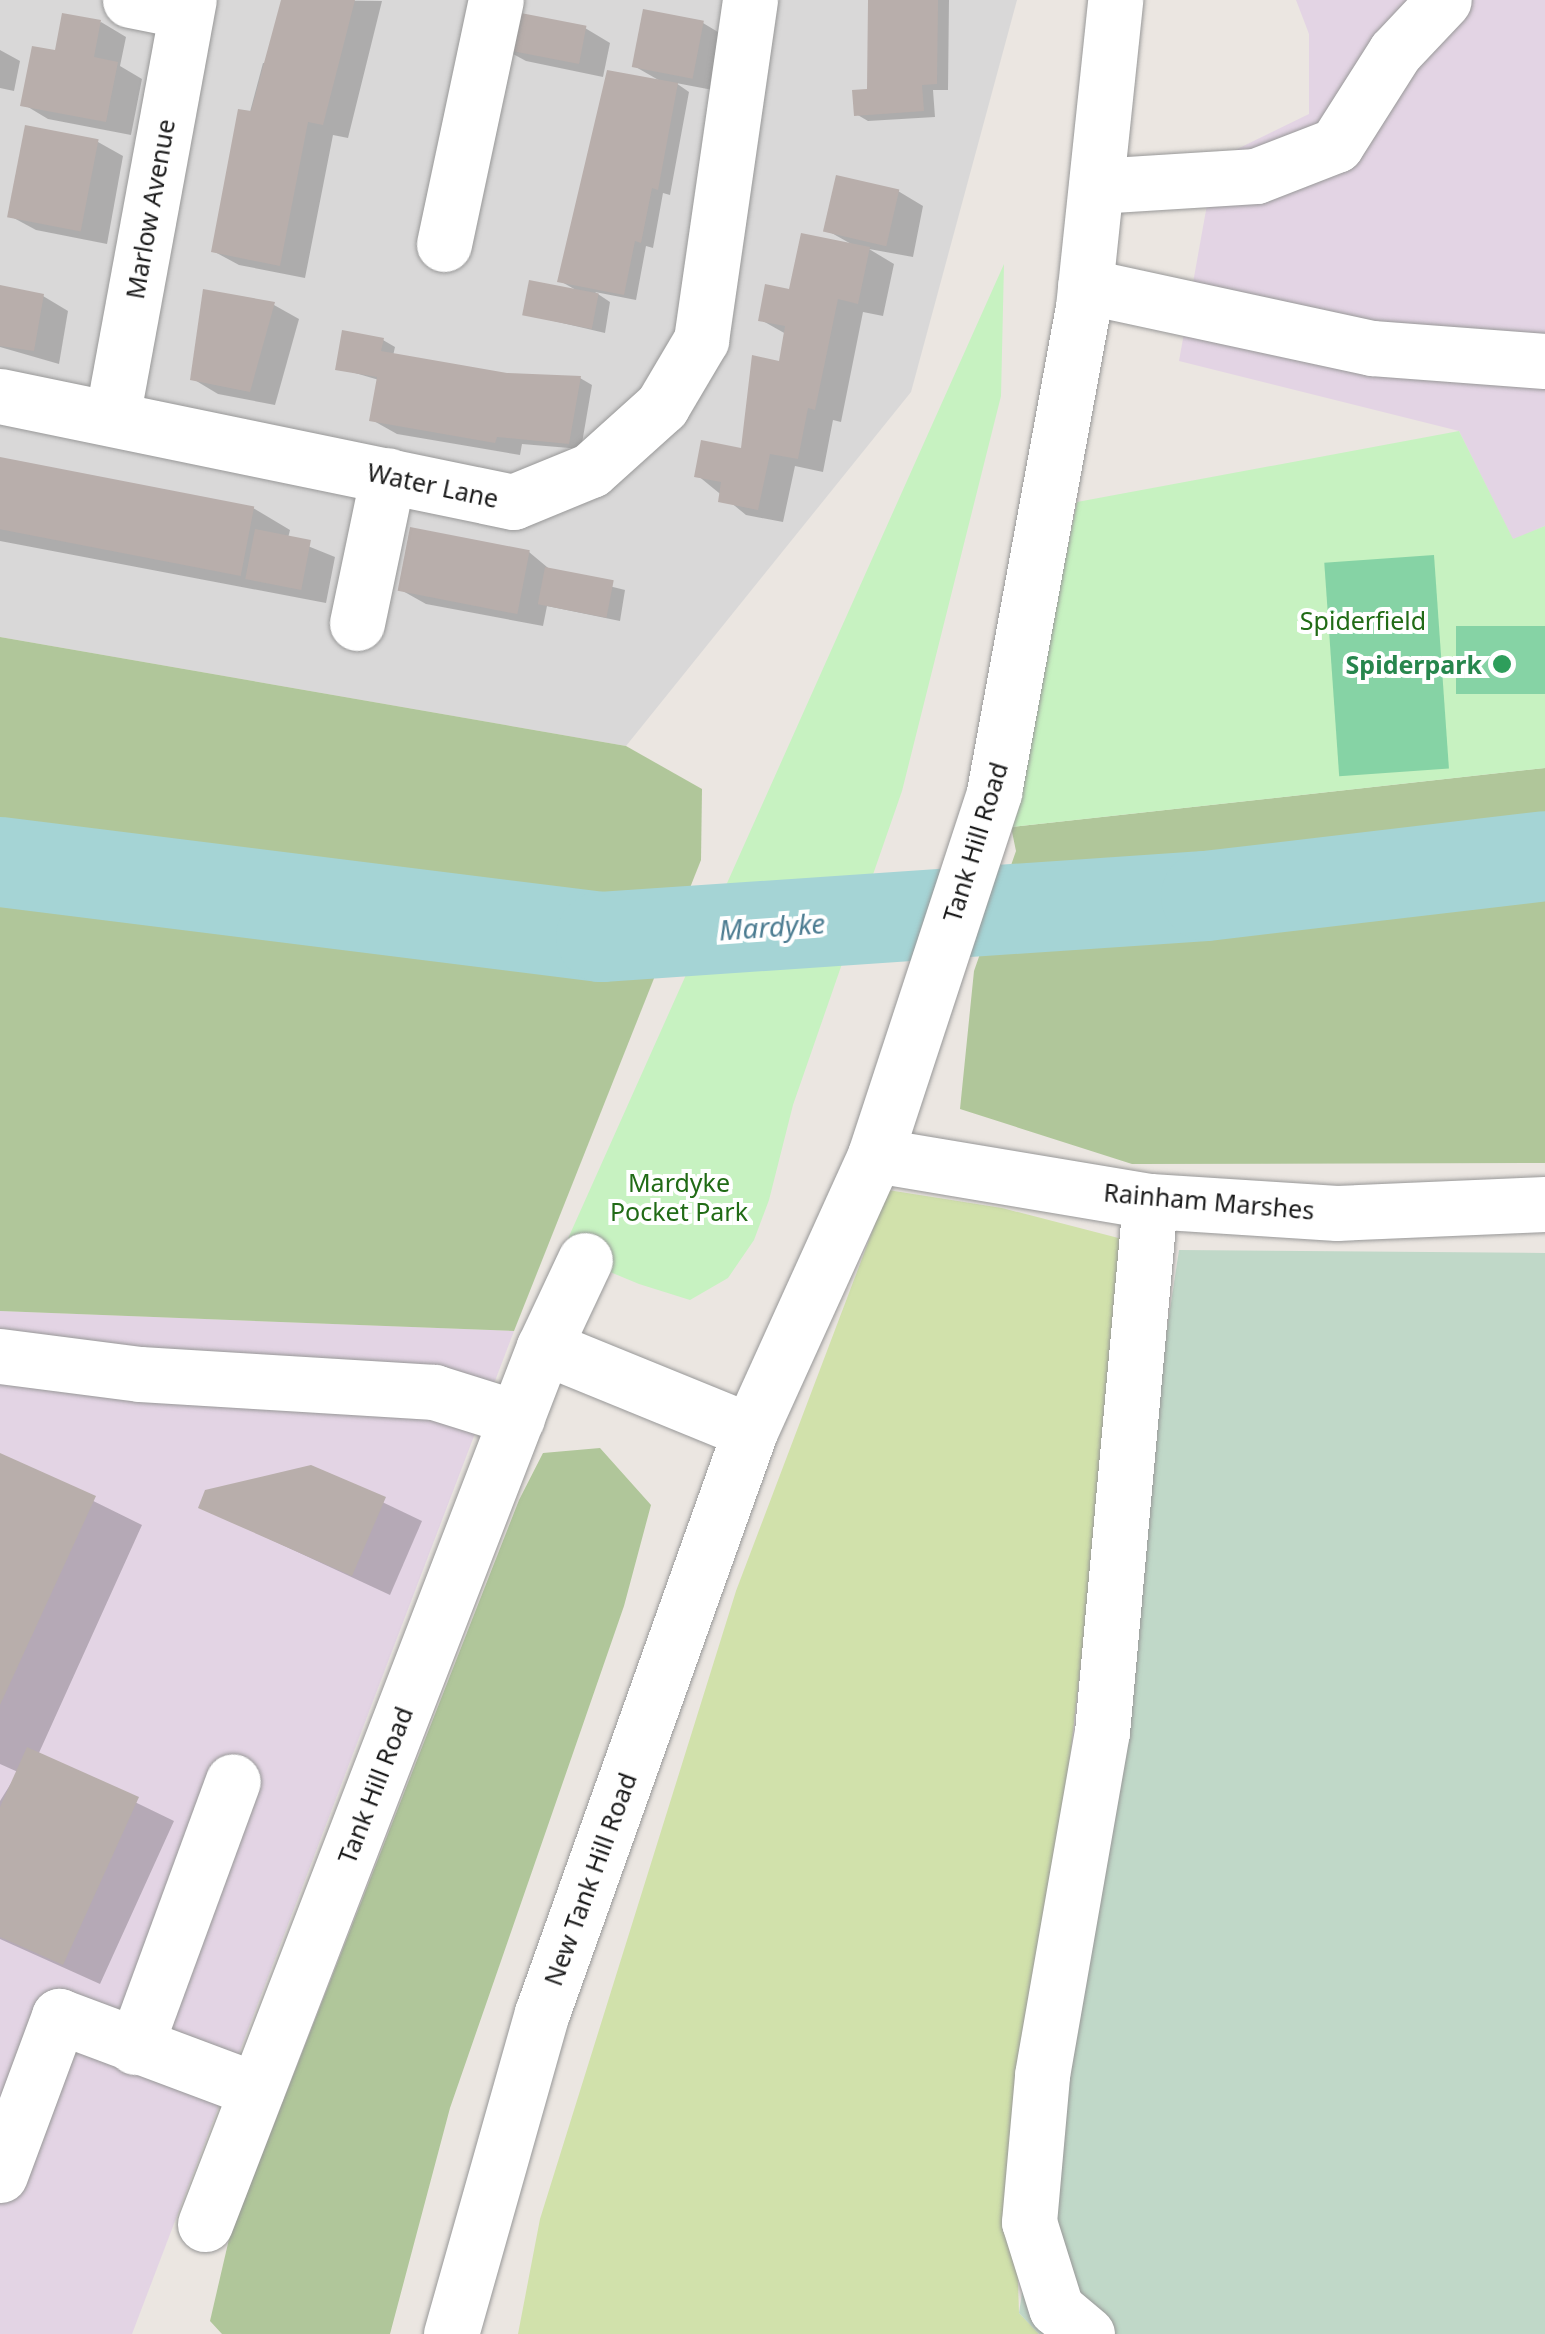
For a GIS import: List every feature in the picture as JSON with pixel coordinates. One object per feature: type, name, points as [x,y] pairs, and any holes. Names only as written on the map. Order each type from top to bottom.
[{"type":"street","points":[[130,0],[187,5]]},
{"type":"street","points":[[444,244],[496,0]]},
{"type":"street","name":"Water Lane","points":[[0,396],[513,502],[591,470],[662,406],[702,340],[750,0]]},
{"type":"street","name":"Tank Hill Road","points":[[750,1432],[875,1155],[1006,742],[1085,286],[1115,0]]},
{"type":"street","points":[[1096,186],[1256,176],[1336,145],[1395,52],[1444,0]]},
{"type":"street","name":"Marlow Avenue","points":[[112,418],[187,5]]},
{"type":"street","points":[[1085,286],[1372,348],[1545,361]]},
{"type":"street","points":[[357,623],[388,475]]},
{"type":"street","name":"Rainham Marshes","points":[[875,1155],[1150,1201],[1336,1213],[1545,1204]]},
{"type":"street","points":[[1087,2334],[1056,2308],[1030,2222],[1042,2074],[1102,1732],[1150,1201]]},
{"type":"street","name":"Tank Hill Road","points":[[206,2224],[544,1347],[585,1260]]},
{"type":"street","points":[[544,1347],[750,1432]]},
{"type":"street","points":[[0,1356],[140,1374],[434,1392],[517,1418]]},
{"type":"street","name":"New Tank Hill Road","points":[[452,2334],[542,2013],[750,1432]]},
{"type":"street","points":[[136,2047],[234,1782]]},
{"type":"street","points":[[0,2176],[59,2016],[257,2090]]},
{"type":"shaded area","points":[[0,0],[1017,0],[911,392],[626,746],[0,637]]},
{"type":"shaded area","points":[[1296,0],[1545,0],[1545,526],[1513,540],[1459,431],[1179,361],[1215,160],[1309,114],[1309,34]]},
{"type":"shaded area","points":[[0,1311],[514,1331],[132,2334],[0,2334]]},
{"type":"green space","name":"Mardyke Pocket Park","points":[[1004,264],[1001,396],[902,791],[793,1105],[769,1200],[754,1240],[728,1278],[690,1300],[639,1284],[562,1252]]},
{"type":"green space","name":"Spiderfield","points":[[1459,431],[1513,539],[1545,526],[1545,768],[1011,827],[1077,502]]},
{"type":"green space","points":[[1434,555],[1449,768],[1339,776],[1324,563]]},
{"type":"green space","name":"Spiderpark","points":[[1456,626],[1545,626],[1545,694],[1456,694]]},
{"type":"green space","points":[[0,637],[626,746],[702,789],[701,860],[514,1331],[0,1311]]},
{"type":"green space","points":[[1545,768],[1545,1163],[1132,1164],[960,1109],[974,971],[1016,851],[1011,827]]},
{"type":"green space","points":[[888,1190],[1002,1208],[1130,1241],[1016,2221],[1019,2313],[1039,2334],[518,2334],[540,2219],[736,1591]]},
{"type":"green space","points":[[1179,1250],[1545,1253],[1545,2334],[1039,2334],[1019,2313]]},
{"type":"green space","points":[[600,1448],[651,1505],[624,1606],[450,2108],[390,2334],[222,2334],[210,2321],[229,2239],[519,1500],[543,1453]]},
{"type":"building","points":[[281,0],[355,0],[323,125],[308,122],[280,266],[211,252],[238,109],[251,111]]},
{"type":"building","points":[[868,0],[938,0],[937,84],[922,85],[924,111],[854,116],[852,90],[867,89]]},
{"type":"building","points":[[643,9],[704,21],[693,79],[632,67]]},
{"type":"building","points":[[505,10],[586,26],[579,64],[498,48]]},
{"type":"building","points":[[62,13],[101,20],[94,57],[118,62],[106,122],[20,106],[32,46],[55,50]]},
{"type":"building","points":[[607,70],[678,83],[658,190],[652,188],[641,243],[635,241],[624,295],[557,282]]},
{"type":"building","points":[[25,125],[99,139],[81,232],[7,217]]},
{"type":"building","points":[[836,175],[899,190],[886,246],[823,232]]},
{"type":"building","points":[[801,233],[870,247],[858,304],[838,299],[815,410],[808,408],[798,459],[770,454],[758,510],[718,502],[721,482],[694,477],[701,440],[741,448],[752,355],[779,361],[785,326],[758,321],[765,284],[789,289]]},
{"type":"building","points":[[529,280],[599,294],[592,329],[522,315]]},
{"type":"building","points":[[0,285],[44,294],[34,351],[0,346]]},
{"type":"building","points":[[203,289],[275,302],[250,392],[190,380]]},
{"type":"building","points":[[342,330],[384,338],[381,351],[507,373],[581,376],[569,444],[497,437],[495,443],[369,421],[377,377],[335,370]]},
{"type":"building","points":[[0,457],[254,506],[241,576],[0,529]]},
{"type":"building","points":[[410,527],[530,550],[517,614],[398,591]]},
{"type":"building","points":[[255,529],[311,540],[301,590],[245,579]]},
{"type":"building","points":[[545,567],[614,580],[606,618],[538,604]]},
{"type":"building","points":[[0,1453],[96,1496],[0,1705]]},
{"type":"building","points":[[311,1465],[386,1497],[352,1576],[198,1508],[205,1490]]},
{"type":"building","points":[[27,1747],[139,1797],[63,1965],[0,1937],[0,1807]]},
{"type":"waterway","name":"Mardyke","points":[[0,862],[601,937],[1206,896],[1545,856]]},
{"type":"place","name":"Spiderpark","points":[[1502,664]]}]
